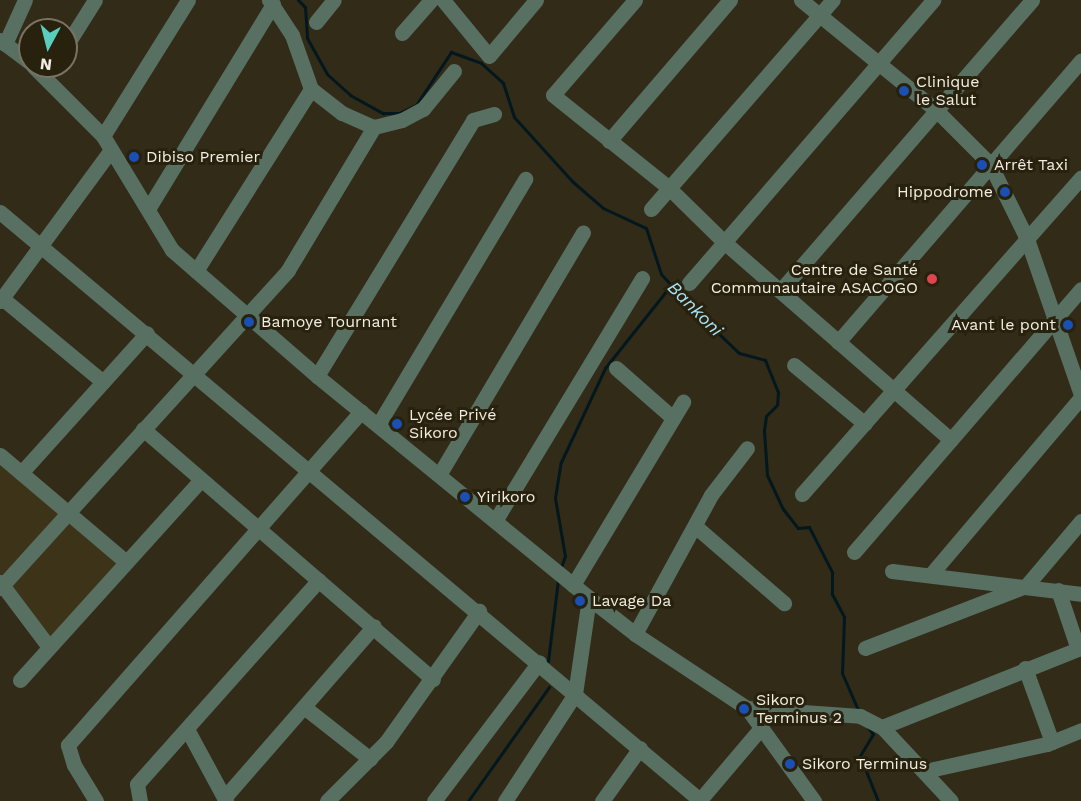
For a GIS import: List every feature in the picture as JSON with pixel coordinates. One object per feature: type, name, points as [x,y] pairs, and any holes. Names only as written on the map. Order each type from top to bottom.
[{"type":"street","points":[[18,54],[2,42],[25,0]]},
{"type":"street","points":[[78,26],[94,0]]},
{"type":"street","points":[[103,136],[188,0]]},
{"type":"street","points":[[316,22],[334,0]]},
{"type":"street","points":[[402,33],[431,0]]},
{"type":"street","points":[[443,0],[474,42],[489,56],[536,0]]},
{"type":"street","points":[[636,0],[553,95],[669,188],[724,242],[951,440]]},
{"type":"street","points":[[609,141],[730,0]]},
{"type":"street","points":[[801,0],[936,110],[990,164],[1027,239],[1081,396],[932,573]]},
{"type":"street","points":[[651,209],[833,0]]},
{"type":"street","points":[[689,283],[933,0]]},
{"type":"street","points":[[780,291],[1032,0]]},
{"type":"street","points":[[148,209],[271,2],[292,35],[311,89],[342,113],[374,127],[402,120],[423,109],[453,71]]},
{"type":"street","points":[[838,342],[1081,60]]},
{"type":"street","points":[[57,78],[103,136],[172,250],[317,376],[589,598],[635,634],[747,708],[814,801]]},
{"type":"street","points":[[196,271],[311,89]]},
{"type":"street","points":[[317,376],[473,120],[494,114]]},
{"type":"street","points":[[49,647],[1,585],[288,270],[374,127]]},
{"type":"street","points":[[103,382],[1,299],[111,150]]},
{"type":"street","points":[[802,494],[1081,178]]},
{"type":"street","points":[[378,425],[525,179]]},
{"type":"street","points":[[0,212],[479,611],[700,801],[761,728]]},
{"type":"street","points":[[439,475],[583,232]]},
{"type":"street","points":[[495,521],[642,278]]},
{"type":"street","points":[[854,552],[1081,289]]},
{"type":"street","points":[[21,474],[147,333]]},
{"type":"street","points":[[794,365],[865,424]]},
{"type":"street","points":[[615,368],[673,418]]},
{"type":"street","points":[[573,585],[683,402]]},
{"type":"street","points":[[96,801],[74,765],[68,746],[361,411]]},
{"type":"street","points":[[143,429],[433,679]]},
{"type":"street","points":[[635,634],[711,495],[747,448]]},
{"type":"street","points":[[0,456],[126,562]]},
{"type":"street","points":[[20,680],[201,480]]},
{"type":"street","points":[[865,648],[1026,586],[1081,521]]},
{"type":"street","points":[[694,526],[784,603]]},
{"type":"street","points":[[892,571],[932,573],[1081,594]]},
{"type":"street","points":[[140,801],[137,784],[319,580]]},
{"type":"street","points":[[882,727],[1024,668],[1079,649],[1058,590]]},
{"type":"street","points":[[505,801],[575,694],[589,598]]},
{"type":"street","points":[[327,801],[370,759],[433,679],[479,611]]},
{"type":"street","points":[[187,729],[225,799],[374,626]]},
{"type":"street","points":[[434,801],[539,662]]},
{"type":"street","points":[[1024,668],[1052,742]]},
{"type":"street","points":[[304,707],[370,759]]},
{"type":"street","points":[[747,708],[860,716],[882,727],[951,801]]},
{"type":"street","points":[[925,771],[1052,742],[1081,730]]},
{"type":"street","points":[[602,801],[640,748]]},
{"type":"shaded area","points":[[0,460],[120,563],[48,642],[0,576]]},
{"type":"waterway","name":"Bankoni","points":[[298,0],[305,7],[307,38],[327,74],[350,95],[383,113],[399,113],[416,105],[451,52],[481,63],[503,83],[514,117],[573,182],[603,208],[646,228],[661,274],[694,310],[739,353],[765,360],[778,392],[777,405],[766,416],[764,431],[767,475],[783,509],[798,528],[809,527],[832,572],[832,594],[844,617],[842,673],[858,710]]},
{"type":"waterway","points":[[561,567],[565,556],[555,498],[561,462],[605,368],[671,285]]},
{"type":"waterway","points":[[548,661],[558,580]]},
{"type":"waterway","points":[[468,801],[549,687]]},
{"type":"waterway","name":"Bankoni","points":[[867,726],[873,734],[860,756],[878,801]]},
{"type":"place","name":"Clinique le Salut","points":[[904,91]]},
{"type":"place","name":"Dibiso Premier","points":[[134,157]]},
{"type":"place","name":"Arrêt Taxi","points":[[982,165]]},
{"type":"place","name":"Hippodrome","points":[[1005,192]]},
{"type":"place","name":"Centre de Santé Communautaire ASACOGO","points":[[932,279]]},
{"type":"place","name":"Bamoye Tournant","points":[[249,322]]},
{"type":"place","name":"Avant le pont","points":[[1068,325]]},
{"type":"place","name":"Lycée Privé Sikoro","points":[[397,424]]},
{"type":"place","name":"Yirikoro","points":[[465,497]]},
{"type":"place","name":"Lavage Da","points":[[580,601]]},
{"type":"place","name":"Sikoro Terminus 2","points":[[744,709]]},
{"type":"place","name":"Sikoro Terminus","points":[[790,764]]}]
